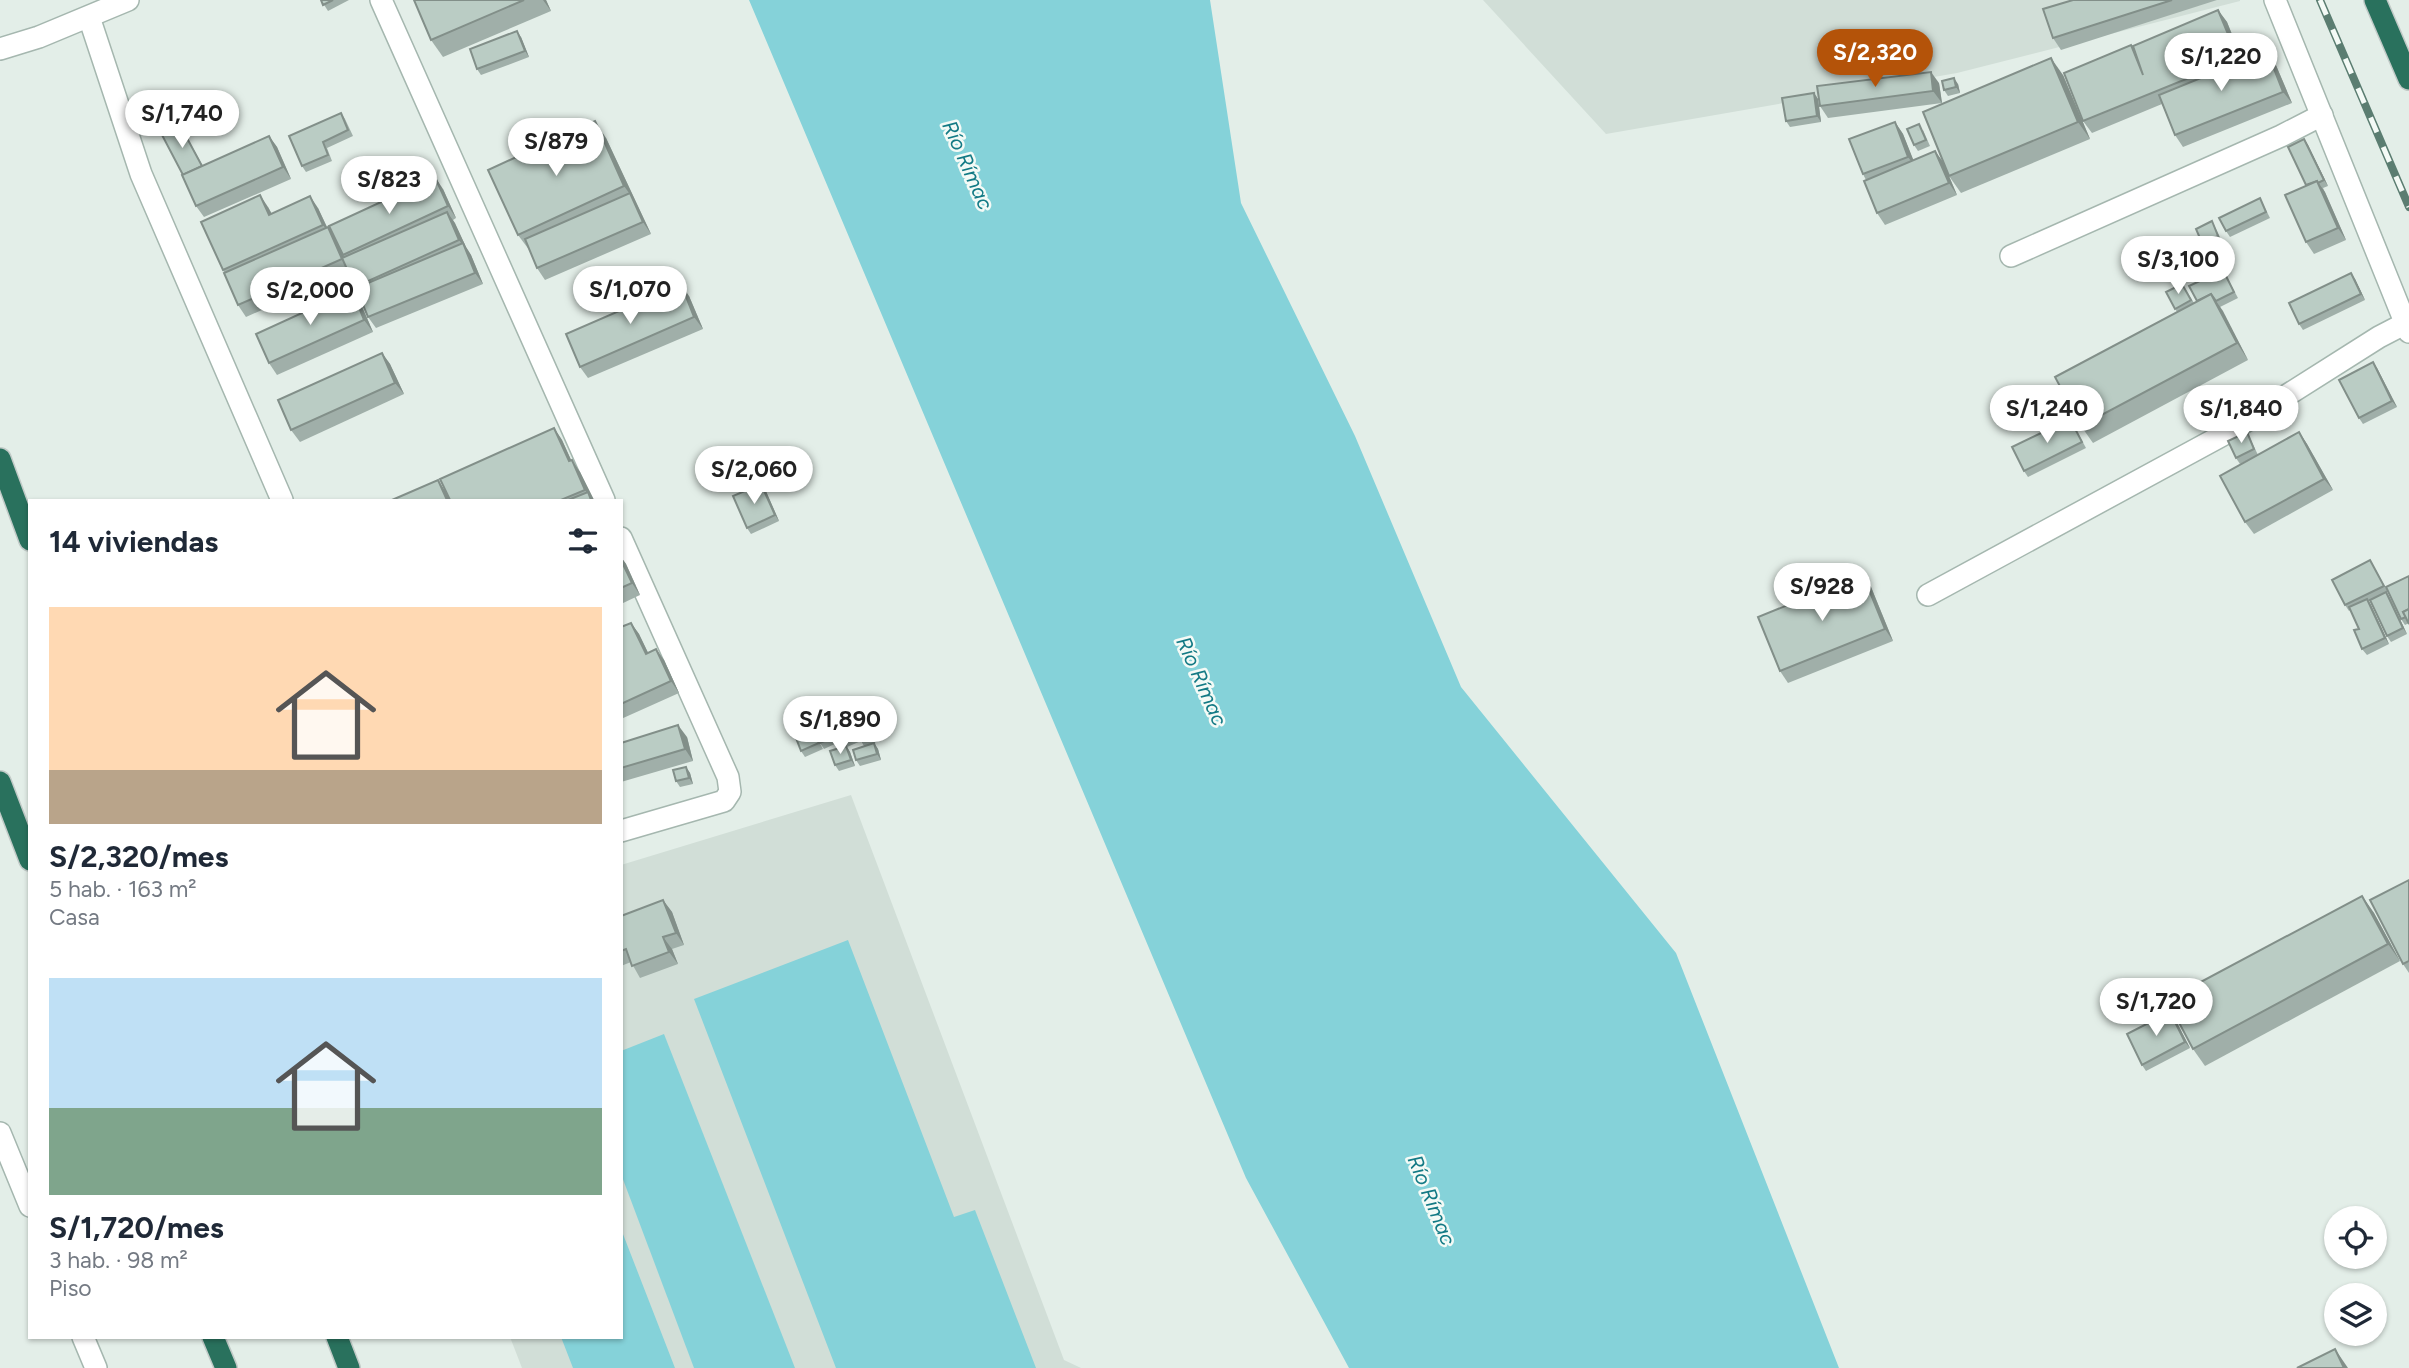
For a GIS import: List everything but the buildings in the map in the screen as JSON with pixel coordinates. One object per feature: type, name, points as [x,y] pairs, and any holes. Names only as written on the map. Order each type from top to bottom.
[{"type":"highway","points":[[2375,0],[2409,79]]},
{"type":"highway","points":[[0,460],[28,535]]},
{"type":"highway","points":[[0,782],[28,855]]},
{"type":"highway","points":[[214,1339],[226,1368]]},
{"type":"highway","points":[[338,1339],[349,1368]]},
{"type":"street","points":[[0,49],[38,37],[128,0]]},
{"type":"street","points":[[381,0],[604,499]]},
{"type":"street","points":[[1928,595],[2232,430],[2379,337],[2407,327],[2275,0]]},
{"type":"street","points":[[89,17],[141,174],[282,499]]},
{"type":"street","points":[[2011,256],[2281,136],[2322,115]]},
{"type":"street","points":[[623,542],[728,778],[730,792],[724,801],[623,830]]},
{"type":"street","points":[[0,1133],[28,1201]]},
{"type":"street","points":[[84,1339],[96,1368]]},
{"type":"shaded area","points":[[1483,0],[2240,1],[1957,73],[1606,134]]},
{"type":"shaded area","points":[[851,795],[1064,1360],[1081,1368],[522,1368],[511,1339],[623,1339],[623,864]]},
{"type":"water","name":"Río Rímac","points":[[749,0],[1210,0],[1241,203],[1355,436],[1461,687],[1676,953],[1839,1368],[1349,1368],[1246,1178]]},
{"type":"water","points":[[848,940],[954,1217],[975,1210],[1036,1368],[836,1368],[694,999]]},
{"type":"water","points":[[664,1034],[795,1368],[694,1368],[623,1179],[623,1050]]},
{"type":"water","points":[[623,1234],[675,1368],[573,1368],[562,1339],[623,1339]]},
{"type":"railway","points":[[2320,0],[2409,207]]}]
